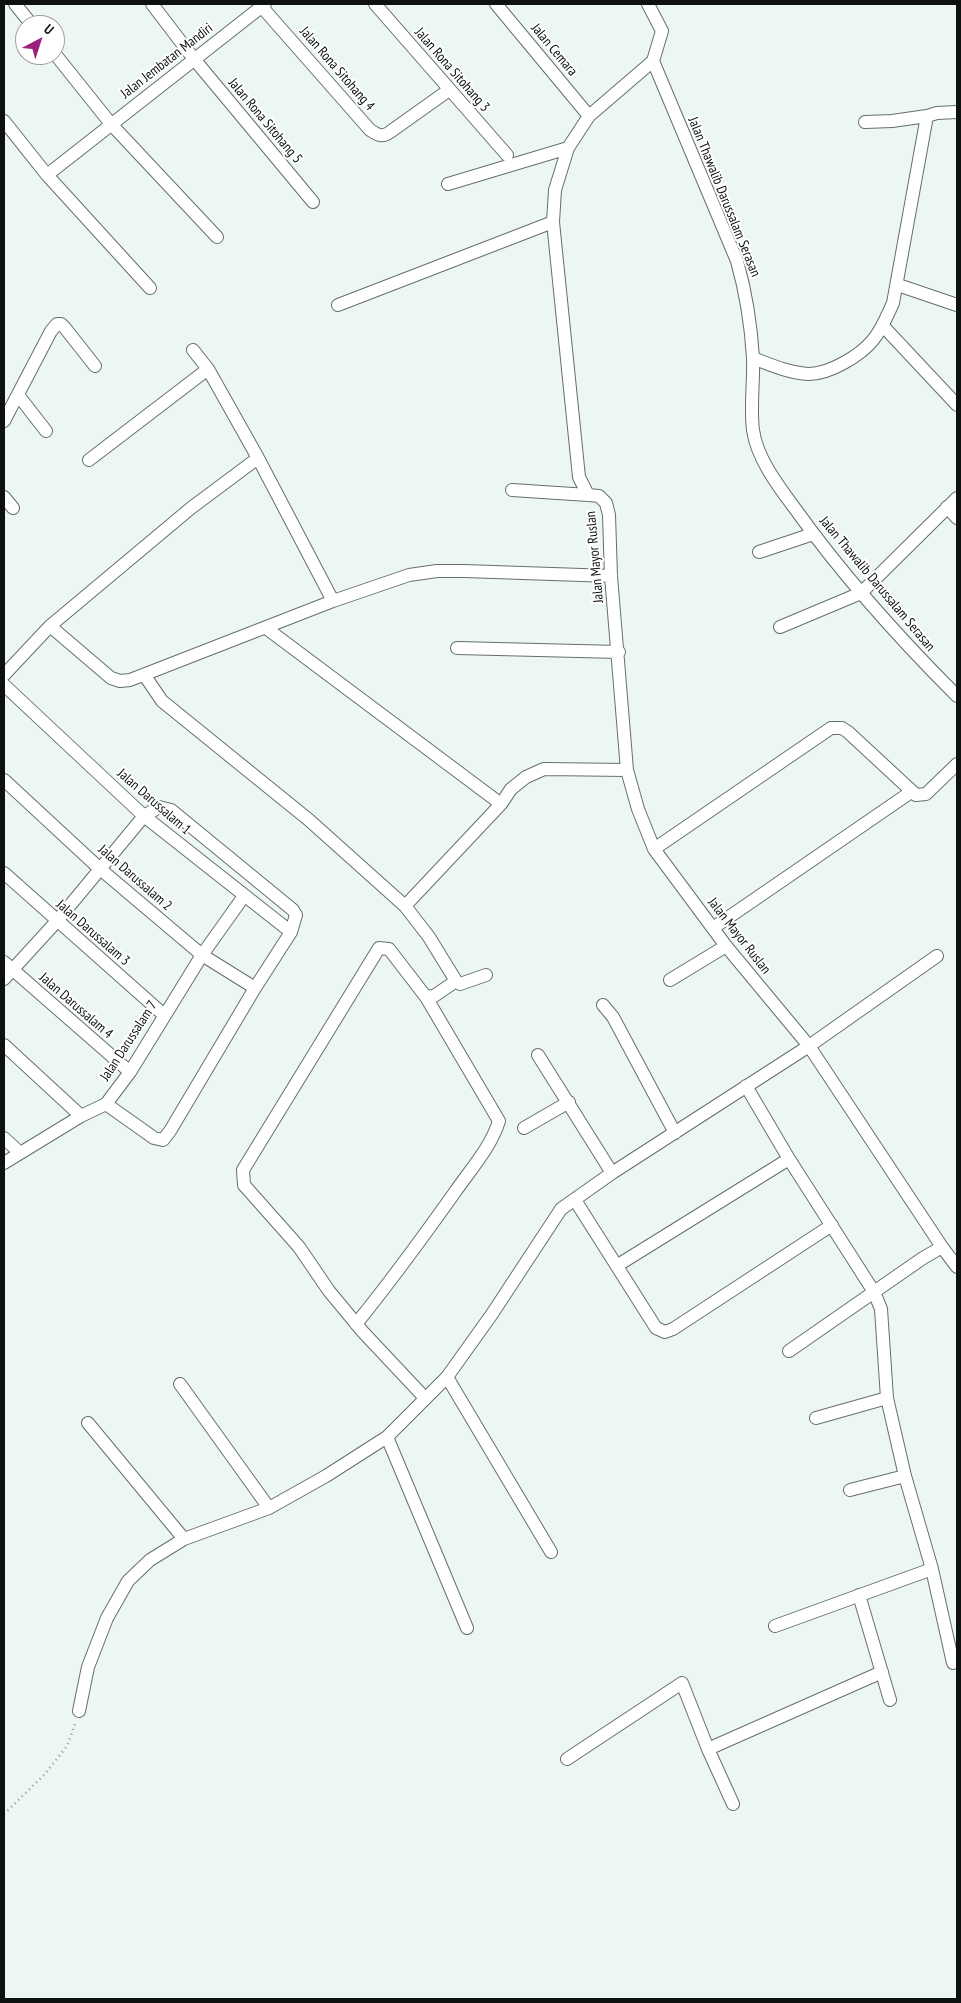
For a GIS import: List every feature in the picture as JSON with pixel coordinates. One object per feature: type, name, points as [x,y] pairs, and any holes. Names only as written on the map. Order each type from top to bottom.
[{"type":"street","points":[[15,4],[24,15]]},
{"type":"street","name":"Jalan Rona Sitohang 5","points":[[152,4],[194,59],[313,202]]},
{"type":"street","name":"Jalan Rona Sitohang 3","points":[[375,4],[506,155]]},
{"type":"street","name":"Jalan Cemara","points":[[496,4],[589,116]]},
{"type":"street","points":[[648,4],[662,31],[652,61]]},
{"type":"street","name":"Jalan Jembatan Mandiri","points":[[47,175],[263,5]]},
{"type":"street","name":"Jalan Rona Sitohang 4","points":[[263,5],[370,130],[379,136],[385,136],[449,90]]},
{"type":"street","name":"Jalan Mayor Ruslan","points":[[652,61],[589,116],[568,148],[555,190],[553,222],[576,464],[579,477],[588,495],[599,496],[606,503],[609,515],[627,770],[638,809],[654,849],[726,946],[809,1046],[957,1267]]},
{"type":"street","name":"Jalan Thawalib Darussalam Serasan","points":[[652,61],[737,261],[746,294],[753,358],[753,431],[759,447],[777,484],[813,534],[861,593],[957,696]]},
{"type":"street","points":[[64,65],[111,124],[217,237]]},
{"type":"street","points":[[865,122],[892,121],[937,113],[957,112]]},
{"type":"street","points":[[753,358],[785,370],[810,374],[832,369],[856,355],[872,342],[883,326],[898,285],[927,116]]},
{"type":"street","points":[[4,121],[47,175],[150,288]]},
{"type":"street","points":[[448,184],[568,148]]},
{"type":"street","points":[[338,305],[553,222]]},
{"type":"street","points":[[898,285],[957,305]]},
{"type":"street","points":[[4,421],[51,331],[57,324],[61,324],[65,328],[95,366]]},
{"type":"street","points":[[883,326],[957,404]]},
{"type":"street","points":[[193,350],[208,369],[258,458],[333,602]]},
{"type":"street","points":[[89,460],[208,369]]},
{"type":"street","points":[[18,395],[46,431]]},
{"type":"street","points":[[4,675],[50,626],[191,508],[258,458]]},
{"type":"street","points":[[512,490],[588,495]]},
{"type":"street","points":[[4,497],[13,508]]},
{"type":"street","points":[[780,627],[861,593],[957,498]]},
{"type":"street","points":[[947,507],[957,518]]},
{"type":"street","points":[[759,552],[813,534]]},
{"type":"street","points":[[50,626],[111,678],[120,681],[145,676],[333,602],[409,575],[464,571],[612,576]]},
{"type":"street","points":[[266,628],[501,804]]},
{"type":"street","points":[[457,648],[619,652]]},
{"type":"street","points":[[145,676],[162,701],[308,820],[404,906],[430,937],[456,981],[460,984],[486,975]]},
{"type":"street","name":"Jalan Darussalam 1","points":[[4,685],[144,816],[291,932]]},
{"type":"street","points":[[654,849],[831,728],[842,728],[848,732],[916,795],[926,794],[957,764]]},
{"type":"street","points":[[404,906],[501,804],[511,789],[526,777],[544,769],[627,770]]},
{"type":"street","name":"Jalan Darussalam 2","points":[[4,780],[99,868],[202,955],[255,988]]},
{"type":"street","points":[[713,928],[911,792]]},
{"type":"street","points":[[6,970],[57,921],[144,816],[159,807],[171,810],[293,910],[296,915],[291,932],[163,1140],[154,1138],[106,1104]]},
{"type":"street","name":"Jalan Darussalam 3","points":[[4,873],[164,1015]]},
{"type":"street","name":"Jalan Darussalam 7","points":[[4,1163],[80,1116],[106,1104],[130,1072],[202,955],[244,896]]},
{"type":"street","points":[[670,980],[726,946]]},
{"type":"street","points":[[356,1324],[406,1260],[480,1158],[496,1132],[499,1120],[426,997],[389,949],[379,948],[243,1170],[244,1185],[299,1247],[356,1324],[425,1398]]},
{"type":"street","points":[[79,1711],[88,1668],[107,1618],[128,1581],[150,1560],[184,1539],[269,1508],[326,1476],[387,1437],[446,1377],[492,1314],[561,1210],[612,1174],[809,1046],[937,956]]},
{"type":"street","name":"Jalan Darussalam 4","points":[[6,970],[130,1072]]},
{"type":"street","points":[[426,997],[434,996],[456,981]]},
{"type":"street","points":[[603,1005],[613,1018],[675,1133]]},
{"type":"street","points":[[4,1046],[80,1116]]},
{"type":"street","points":[[538,1055],[612,1174]]},
{"type":"street","points":[[746,1086],[789,1159],[874,1292],[881,1309],[888,1398],[905,1476],[932,1569],[952,1663]]},
{"type":"street","points":[[524,1128],[568,1102]]},
{"type":"street","points":[[4,1138],[20,1152]]},
{"type":"street","points":[[618,1265],[789,1159]]},
{"type":"street","points":[[575,1200],[618,1265],[656,1328],[665,1332],[673,1329],[832,1225]]},
{"type":"street","points":[[790,1351],[923,1258],[942,1247]]},
{"type":"street","points":[[446,1377],[551,1552]]},
{"type":"street","points":[[180,1384],[269,1508]]},
{"type":"street","points":[[816,1418],[888,1398]]},
{"type":"street","points":[[88,1423],[184,1539]]},
{"type":"street","points":[[387,1437],[467,1628]]},
{"type":"street","points":[[850,1490],[905,1476]]},
{"type":"street","points":[[775,1626],[932,1569]]},
{"type":"street","points":[[860,1595],[890,1700]]},
{"type":"street","points":[[708,1749],[882,1672]]},
{"type":"street","points":[[567,1759],[682,1683],[708,1749],[733,1804]]},
{"type":"path","points":[[4,1814],[45,1774],[67,1746],[79,1711]]}]
